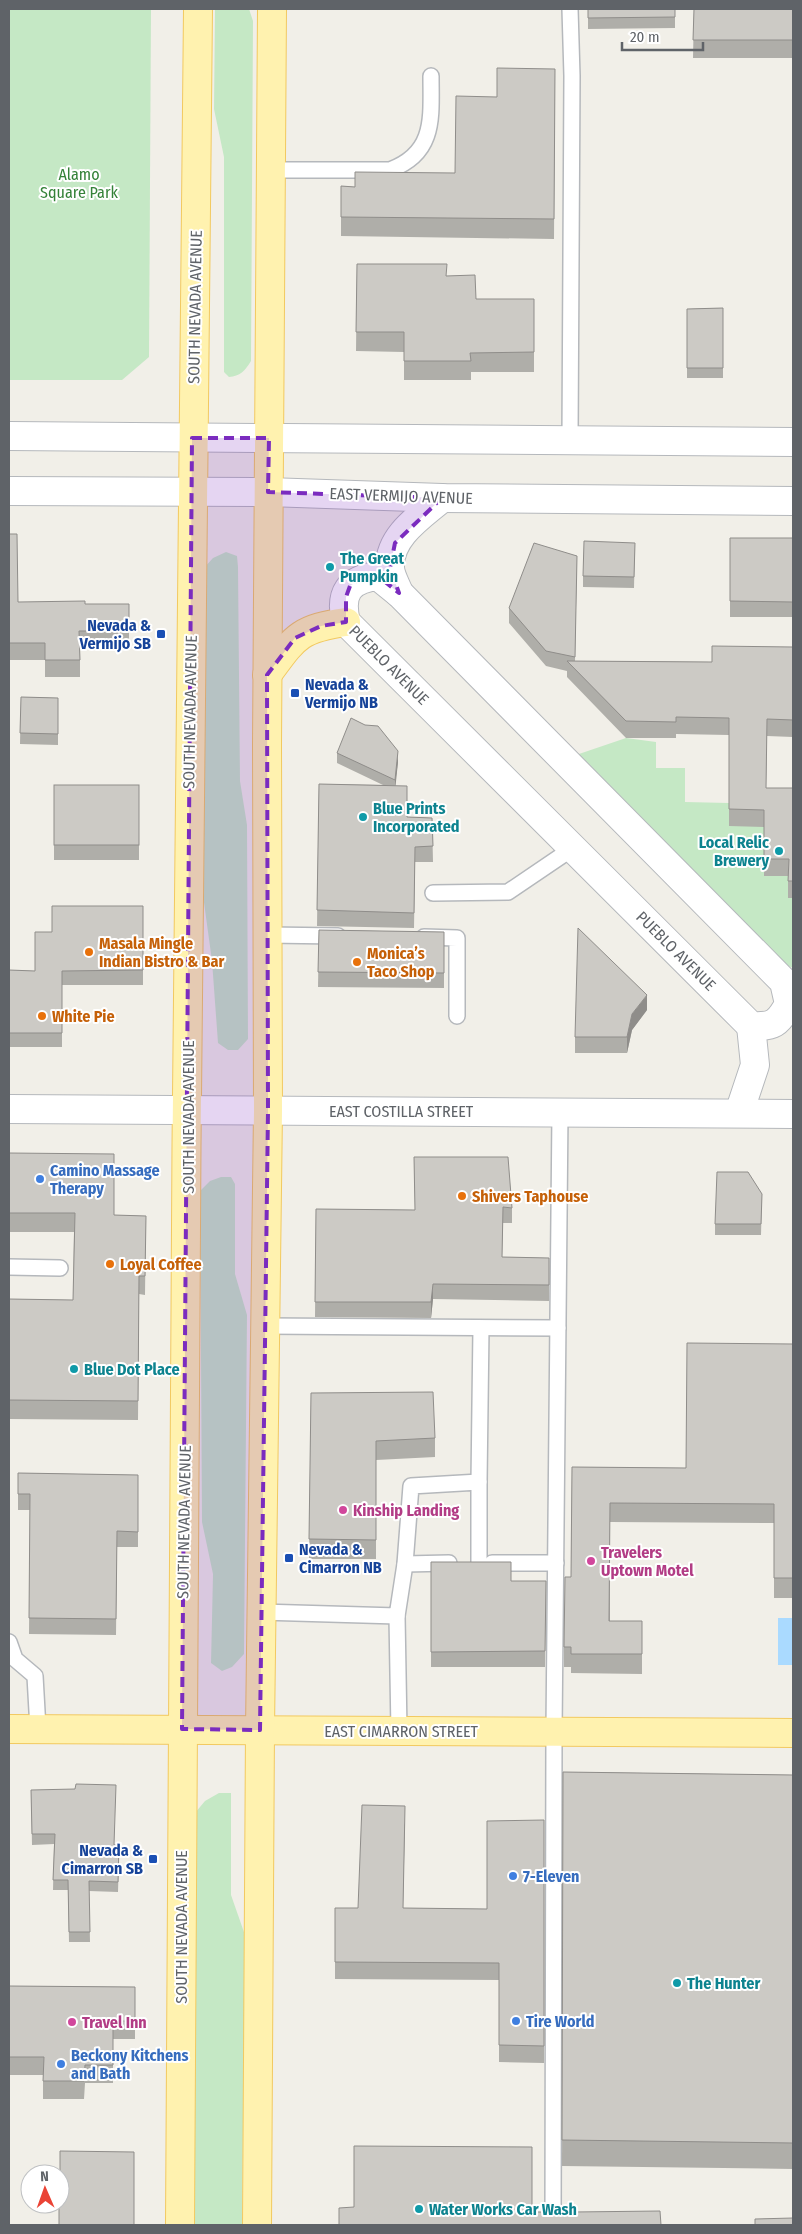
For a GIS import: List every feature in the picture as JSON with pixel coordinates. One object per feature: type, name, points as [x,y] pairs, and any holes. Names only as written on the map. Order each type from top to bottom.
[{"type":"main road","name":"SOUTH NEVADA AVENUE","points":[[180,2225],[182,1730],[189,1110],[192,438],[198,9]]},
{"type":"main road","points":[[257,2225],[261,1612],[268,1111],[267,675],[272,9]]},
{"type":"main road","points":[[267,675],[295,638],[321,626],[346,622]]},
{"type":"main road","name":"EAST CIMARRON STREET","points":[[9,1729],[793,1733]]},
{"type":"street","points":[[9,436],[570,438],[793,442]]},
{"type":"street","name":"EAST VERMIJO AVENUE","points":[[9,491],[268,492],[442,498],[793,501]]},
{"type":"street","points":[[399,593],[390,568],[395,543],[442,498]]},
{"type":"street","name":"PUEBLO AVENUE","points":[[378,576],[399,593],[789,981],[789,1004],[781,1018],[769,1027],[751,1026],[346,622],[343,608],[346,597],[350,586],[360,578],[378,576]]},
{"type":"street","points":[[739,1113],[755,1065],[751,1026]]},
{"type":"street","name":"EAST COSTILLA STREET","points":[[9,1109],[793,1114]]},
{"type":"lane","points":[[570,9],[572,76],[570,438]]},
{"type":"lane","points":[[271,170],[390,170],[404,165],[416,155],[430,127],[431,76]]},
{"type":"lane","points":[[433,892],[508,892],[573,848]]},
{"type":"lane","points":[[268,935],[351,936]]},
{"type":"lane","points":[[409,937],[457,938],[457,1016]]},
{"type":"lane","points":[[553,2225],[554,1731],[560,1112]]},
{"type":"lane","points":[[9,1267],[60,1268]]},
{"type":"lane","points":[[265,1326],[558,1328]]},
{"type":"lane","points":[[479,1563],[481,1328]]},
{"type":"lane","points":[[399,1731],[397,1616],[405,1564],[411,1486],[479,1482]]},
{"type":"lane","points":[[405,1564],[556,1563]]},
{"type":"lane","points":[[261,1612],[397,1616]]},
{"type":"lane","points":[[9,1642],[15,1659],[35,1676],[38,1729]]},
{"type":"highlighted area","points":[[192,438],[269,438],[268,492],[442,498],[395,543],[390,568],[399,593],[378,576],[361,578],[350,586],[346,597],[346,622],[321,626],[295,638],[267,675],[268,1111],[260,1730],[182,1729]]},
{"type":"green space","name":"Alamo Square Park","points":[[9,9],[151,9],[149,357],[122,380],[9,380]]},
{"type":"green space","points":[[215,9],[249,9],[253,21],[251,361],[242,372],[229,377],[224,372],[224,157],[214,109]]},
{"type":"green space","points":[[226,552],[237,556],[238,567],[240,781],[247,825],[248,1039],[238,1050],[228,1050],[218,1043],[212,961],[202,888],[204,568],[213,558]]},
{"type":"green space","points":[[626,738],[656,742],[656,768],[685,768],[685,802],[729,803],[764,827],[789,876],[793,898],[793,968],[776,960],[576,755]]},
{"type":"green space","points":[[221,1177],[231,1177],[235,1184],[235,1274],[247,1315],[244,1654],[232,1667],[222,1671],[211,1663],[213,1574],[202,1522],[200,1191],[210,1181]]},
{"type":"green space","points":[[219,1793],[231,1793],[231,1895],[245,1935],[242,2225],[193,2225],[195,1813],[205,1801]]},
{"type":"water","points":[[778,1618],[793,1618],[793,1665],[778,1665]]},
{"type":"building","points":[[588,9],[675,9],[675,17],[588,18]]},
{"type":"building","points":[[694,9],[793,9],[793,40],[693,40]]},
{"type":"building","points":[[497,68],[555,69],[554,219],[341,217],[341,186],[355,187],[355,172],[455,173],[456,96],[497,97]]},
{"type":"building","points":[[357,264],[447,264],[446,276],[475,275],[476,299],[534,299],[534,352],[470,353],[471,361],[404,361],[404,332],[356,332]]},
{"type":"building","points":[[723,308],[723,368],[687,368],[687,309]]},
{"type":"building","points":[[9,534],[17,534],[18,602],[85,601],[85,604],[129,604],[129,631],[79,631],[80,660],[45,660],[45,643],[9,643]]},
{"type":"building","points":[[730,538],[793,538],[793,602],[730,601]]},
{"type":"building","points":[[584,541],[635,543],[634,577],[583,576]]},
{"type":"building","points":[[534,543],[577,556],[575,657],[546,651],[509,608]]},
{"type":"building","points":[[712,646],[793,647],[793,720],[767,719],[766,788],[793,788],[793,881],[788,881],[789,859],[764,859],[764,810],[729,809],[729,718],[676,717],[676,722],[626,721],[567,661],[712,662]]},
{"type":"building","points":[[21,697],[58,698],[58,734],[20,733]]},
{"type":"building","points":[[351,718],[365,725],[378,726],[398,751],[395,780],[337,753]]},
{"type":"building","points":[[319,784],[407,786],[407,817],[432,818],[433,846],[415,847],[414,913],[317,910]]},
{"type":"building","points":[[54,785],[139,785],[139,845],[54,845]]},
{"type":"building","points":[[52,906],[143,906],[143,970],[62,971],[62,1033],[9,1033],[9,970],[35,971],[35,932],[52,932]]},
{"type":"building","points":[[578,928],[647,995],[632,1014],[627,1037],[575,1037]]},
{"type":"building","points":[[319,930],[444,932],[444,973],[318,972]]},
{"type":"building","points":[[9,1153],[114,1154],[114,1215],[146,1216],[145,1276],[139,1276],[138,1401],[9,1400],[9,1299],[73,1300],[75,1213],[9,1213]]},
{"type":"building","points":[[414,1157],[508,1157],[512,1208],[503,1207],[502,1257],[549,1258],[549,1285],[433,1284],[431,1302],[315,1302],[316,1209],[415,1210]]},
{"type":"building","points":[[717,1172],[748,1172],[762,1194],[761,1224],[715,1224]]},
{"type":"building","points":[[687,1343],[793,1344],[793,1578],[774,1578],[774,1504],[610,1503],[609,1621],[642,1621],[642,1654],[571,1654],[571,1647],[564,1647],[565,1577],[571,1577],[572,1467],[686,1468]]},
{"type":"building","name":"Kinship Landing","points":[[433,1392],[435,1438],[376,1441],[376,1540],[309,1539],[311,1393]]},
{"type":"building","points":[[18,1473],[138,1475],[138,1532],[117,1531],[116,1619],[29,1618],[30,1494],[18,1494]]},
{"type":"building","points":[[431,1562],[511,1562],[511,1581],[546,1581],[545,1651],[431,1652]]},
{"type":"building","name":"The Hunter","points":[[563,1772],[793,1775],[793,2143],[562,2140]]},
{"type":"building","points":[[76,1784],[116,1785],[114,1845],[119,1845],[118,1882],[89,1881],[90,1932],[69,1932],[68,1880],[53,1880],[55,1834],[32,1834],[31,1790],[75,1789]]},
{"type":"building","points":[[362,1805],[405,1806],[403,1908],[487,1909],[487,1821],[544,1820],[544,2046],[499,2045],[499,1963],[335,1962],[335,1908],[358,1908]]},
{"type":"building","points":[[9,1986],[135,1987],[135,2021],[113,2021],[113,2065],[85,2065],[84,2081],[43,2081],[44,2057],[9,2057]]},
{"type":"building","points":[[354,2146],[532,2147],[532,2212],[546,2212],[553,2216],[560,2212],[660,2211],[661,2225],[339,2225],[339,2208],[354,2207]]},
{"type":"building","points":[[60,2151],[134,2152],[134,2225],[59,2225],[59,2214],[70,2214],[70,2164],[60,2164]]},
{"type":"building","points":[[793,2218],[793,2225],[755,2225],[755,2219]]},
{"type":"place","name":"The Great Pumpkin","points":[[330,567]]},
{"type":"place","name":"Nevada & Vermijo SB","points":[[161,634]]},
{"type":"place","name":"Nevada & Vermijo NB","points":[[295,693]]},
{"type":"place","name":"Blue Prints Incorporated","points":[[363,817]]},
{"type":"place","name":"Local Relic Brewery","points":[[779,851]]},
{"type":"place","name":"Masala Mingle Indian Bistro & Bar","points":[[89,952]]},
{"type":"place","name":"Monica’s Taco Shop","points":[[357,962]]},
{"type":"place","name":"White Pie","points":[[42,1016]]},
{"type":"place","name":"Camino Massage Therapy","points":[[40,1179]]},
{"type":"place","name":"Shivers Taphouse","points":[[462,1196]]},
{"type":"place","name":"Loyal Coffee","points":[[110,1264]]},
{"type":"place","name":"Blue Dot Place","points":[[74,1369]]},
{"type":"place","name":"Kinship Landing","points":[[343,1510]]},
{"type":"place","name":"Nevada & Cimarron NB","points":[[289,1558]]},
{"type":"place","name":"Travelers Uptown Motel","points":[[591,1561]]},
{"type":"place","name":"Nevada & Cimarron SB","points":[[153,1859]]},
{"type":"place","name":"7-Eleven","points":[[513,1876]]},
{"type":"place","name":"The Hunter","points":[[677,1983]]},
{"type":"place","name":"Tire World","points":[[516,2021]]},
{"type":"place","name":"Travel Inn","points":[[72,2022]]},
{"type":"place","name":"Beckony Kitchens and Bath","points":[[61,2064]]},
{"type":"place","name":"Water Works Car Wash","points":[[419,2209]]}]
